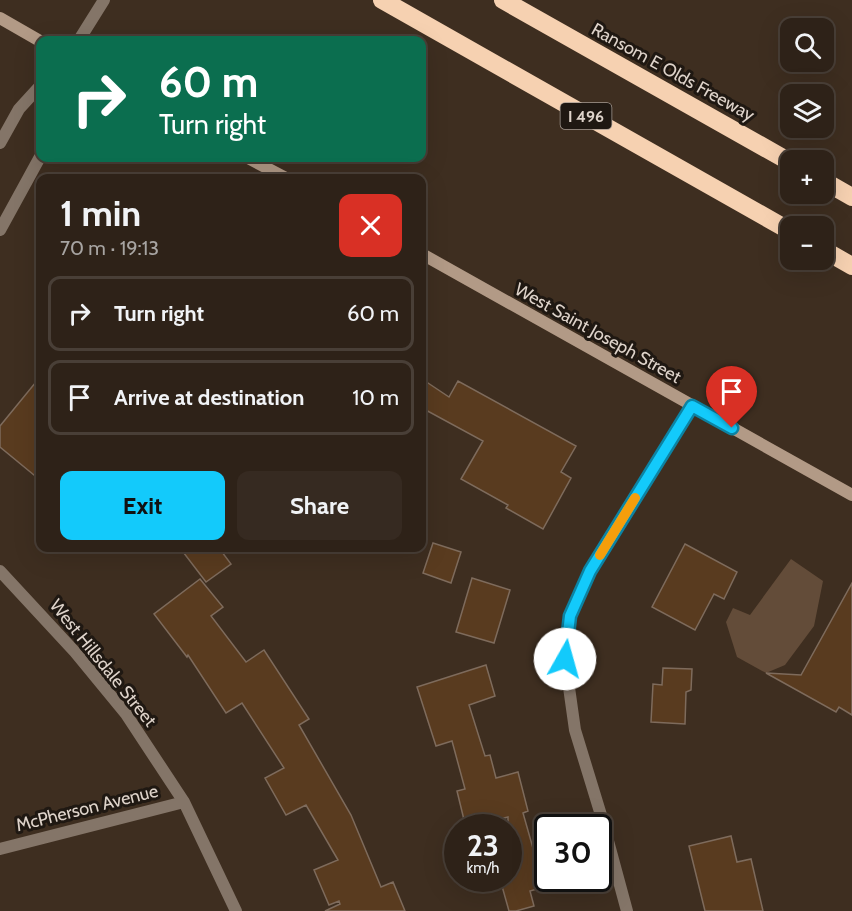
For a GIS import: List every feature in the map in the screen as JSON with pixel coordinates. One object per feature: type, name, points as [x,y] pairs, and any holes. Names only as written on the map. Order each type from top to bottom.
[{"type":"highway","name":"I 496","points":[[382,0],[780,225]]},
{"type":"highway","name":"Ransom E Olds Freeway","points":[[502,0],[780,156]]},
{"type":"highway","points":[[834,187],[852,197]]},
{"type":"highway","points":[[834,256],[852,266]]},
{"type":"main road","points":[[0,18],[36,39]]},
{"type":"main road","points":[[256,162],[278,174]]},
{"type":"main road","name":"West Saint Joseph Street","points":[[426,257],[852,495]]},
{"type":"street","points":[[82,36],[104,0]]},
{"type":"street","points":[[0,143],[19,110],[36,91]]},
{"type":"street","points":[[0,230],[38,162]]},
{"type":"street","points":[[627,911],[602,815],[575,729],[565,659],[570,616],[590,571],[692,406]]},
{"type":"street","name":"West Hillsdale Street","points":[[0,571],[75,652],[126,714],[184,802],[236,911]]},
{"type":"street","name":"McPherson Avenue","points":[[0,849],[184,802]]},
{"type":"shaded area","points":[[791,559],[823,581],[814,626],[785,665],[766,673],[737,657],[726,622],[733,608],[750,615]]},
{"type":"building","points":[[458,381],[576,446],[561,472],[571,478],[543,529],[506,508],[508,505],[461,479],[483,441],[426,410],[426,382],[449,397]]},
{"type":"building","points":[[36,382],[36,477],[0,447],[0,426]]},
{"type":"building","points":[[433,543],[461,552],[451,583],[423,573]]},
{"type":"building","points":[[685,544],[737,572],[724,599],[714,594],[695,630],[652,607]]},
{"type":"building","points":[[183,552],[222,552],[231,564],[206,582]]},
{"type":"building","points":[[472,578],[510,590],[494,643],[456,632]]},
{"type":"building","points":[[200,579],[223,607],[211,616],[246,662],[264,650],[309,719],[299,725],[351,815],[381,887],[393,882],[405,911],[325,911],[340,904],[339,901],[329,905],[314,870],[338,860],[306,805],[286,815],[265,778],[284,768],[242,703],[226,713],[188,655],[187,657],[154,614]]},
{"type":"building","points":[[852,583],[852,715],[839,707],[836,712],[766,673],[801,675]]},
{"type":"building","points":[[486,665],[495,696],[469,705],[485,756],[490,755],[496,778],[518,772],[528,811],[523,813],[534,852],[534,890],[530,891],[534,906],[509,911],[504,892],[522,892],[522,814],[463,814],[457,791],[465,789],[452,741],[436,746],[417,687]]},
{"type":"building","points":[[663,668],[692,669],[691,690],[686,692],[685,724],[651,722],[653,684],[662,685]]},
{"type":"building","points":[[731,836],[737,862],[751,859],[763,911],[705,911],[689,846]]},
{"type":"slow traffic","points":[[600,555],[635,498]]},
{"type":"route","points":[[565,659],[570,616],[590,571],[692,406],[732,428]]}]
